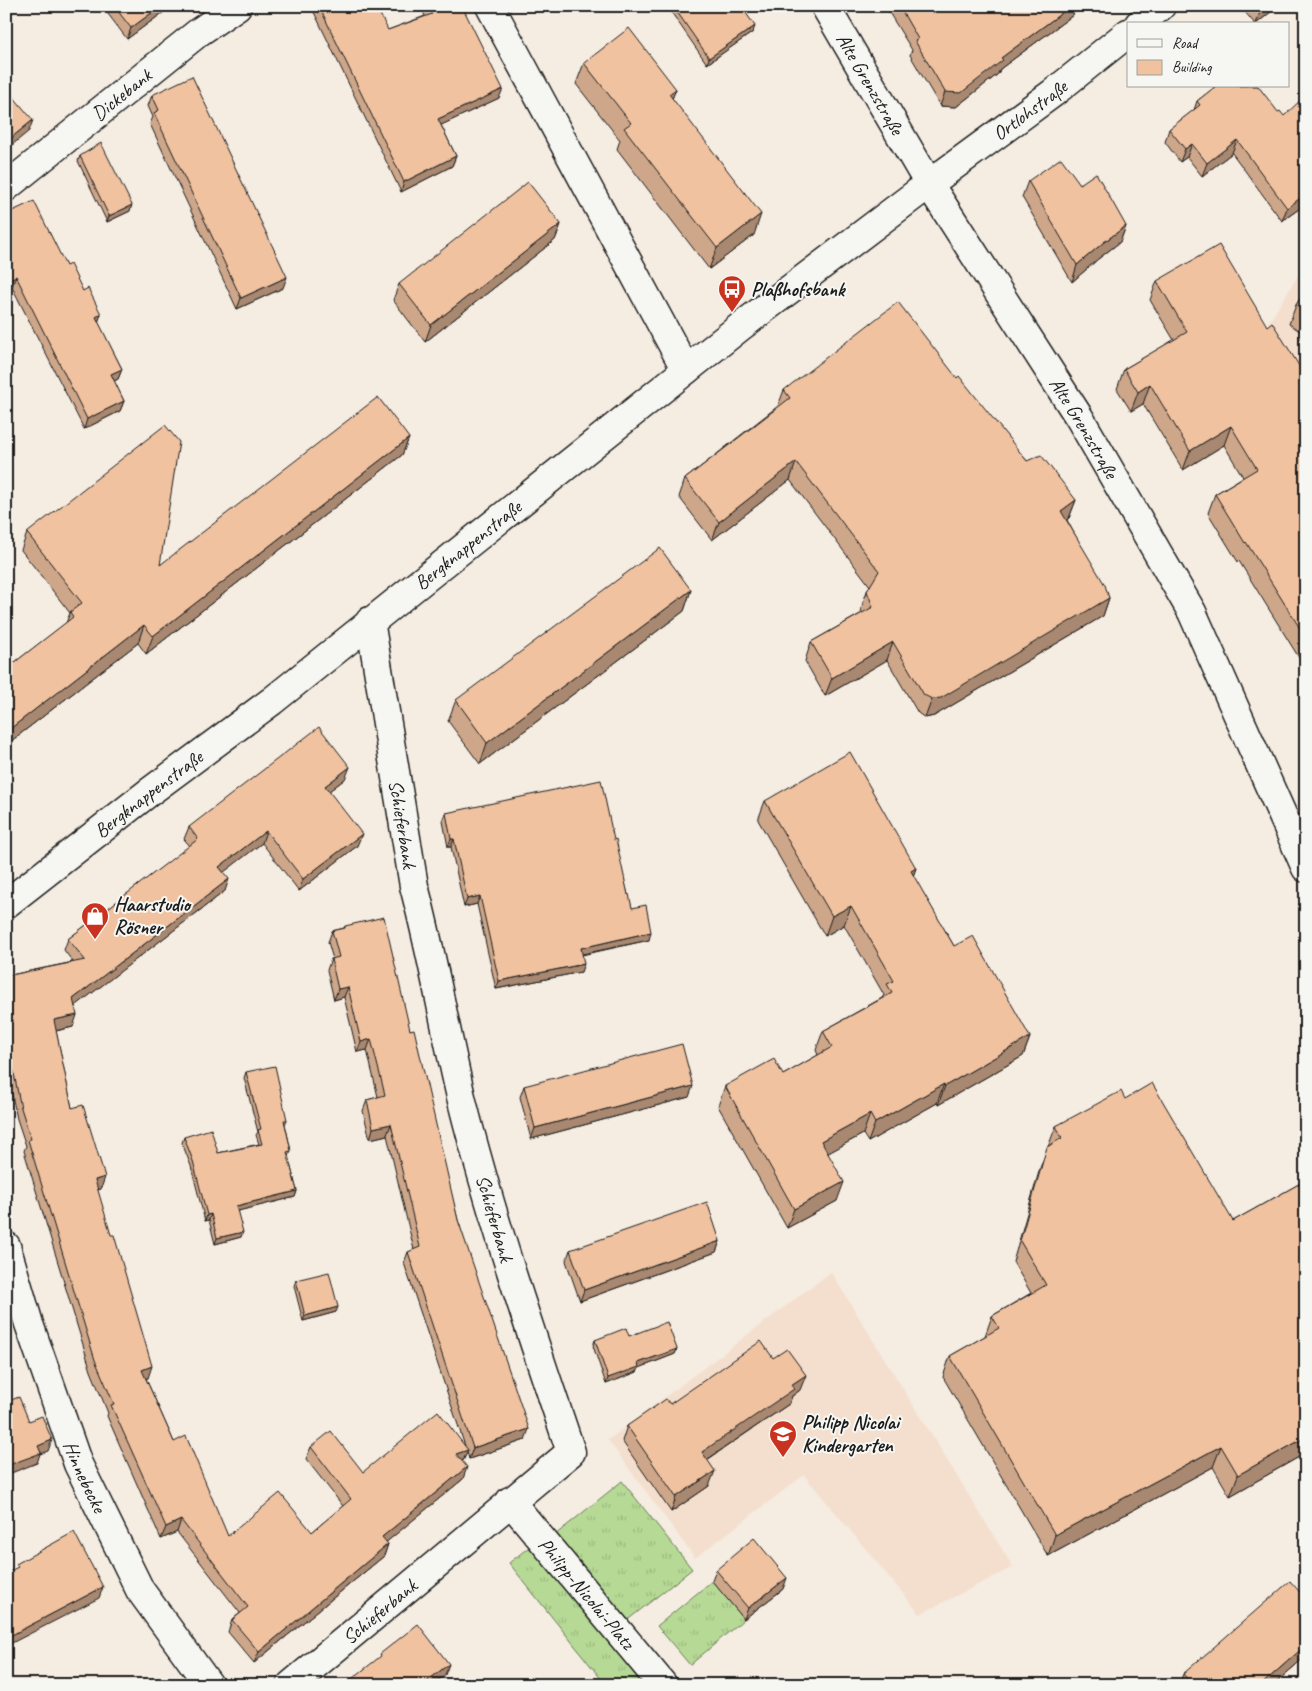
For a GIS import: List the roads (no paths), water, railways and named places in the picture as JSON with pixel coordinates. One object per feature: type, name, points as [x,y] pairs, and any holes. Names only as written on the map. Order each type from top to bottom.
[{"type":"street","name":"Dickebank","points":[[6,187],[199,32],[237,6]]},
{"type":"street","points":[[490,6],[686,370]]},
{"type":"street","name":"Alte Grenzstraße","points":[[826,6],[929,184],[1079,418],[1192,612],[1306,868]]},
{"type":"street","points":[[1142,22],[1161,6]]},
{"type":"street","name":"Ortlohstraße","points":[[929,184],[1053,93],[1127,34]]},
{"type":"street","name":"Bergknappenstraße","points":[[6,904],[148,793],[272,701],[686,370],[929,184]]},
{"type":"street","name":"Schieferbank","points":[[291,1685],[571,1452],[508,1266],[462,1101],[414,886],[370,621]]},
{"type":"street","name":"Hinnebecke","points":[[6,1246],[29,1324],[78,1464],[140,1590],[208,1685]]},
{"type":"street","name":"Philipp-Nicolai-Platz","points":[[510,1502],[663,1685]]},
{"type":"place","name":"Plaßhofsbank","points":[[732,313]]},
{"type":"place","name":"Haarstudio Rösner","points":[[95,940]]},
{"type":"place","name":"Philipp Nicolai Kindergarten","points":[[783,1458]]}]
